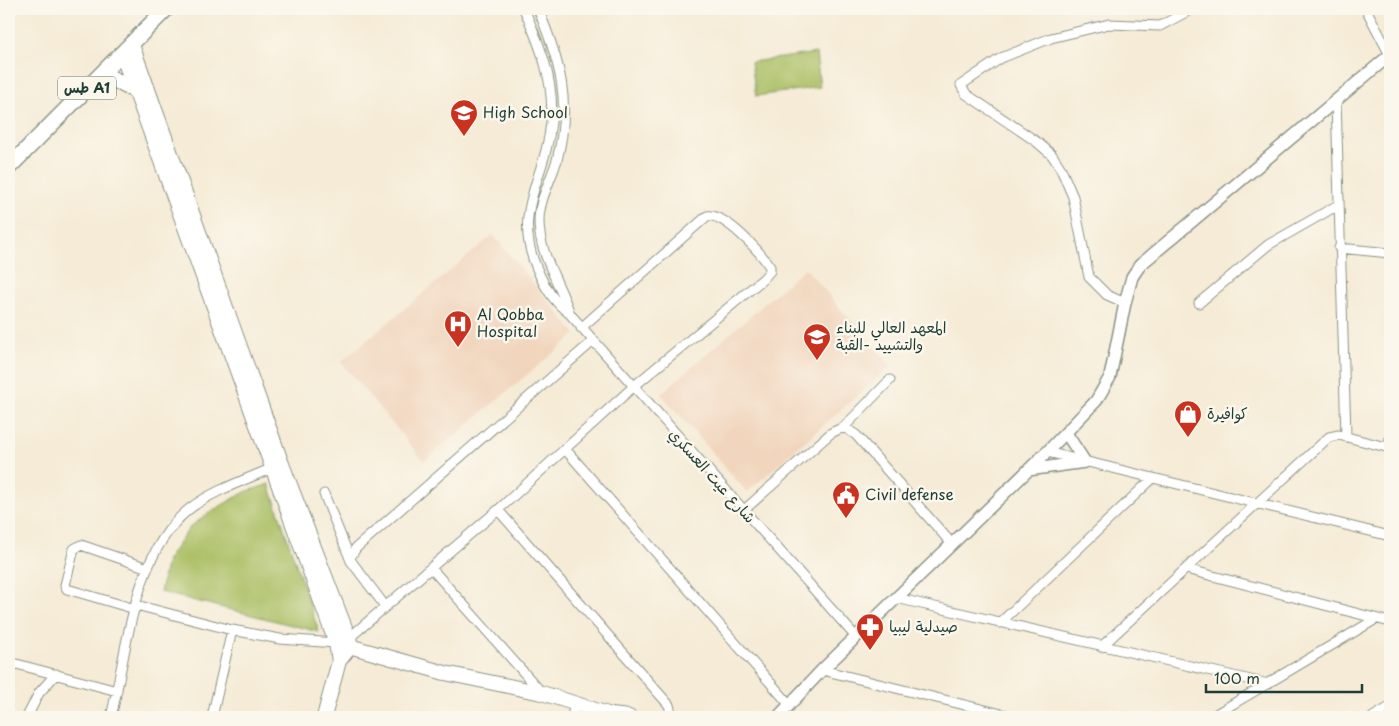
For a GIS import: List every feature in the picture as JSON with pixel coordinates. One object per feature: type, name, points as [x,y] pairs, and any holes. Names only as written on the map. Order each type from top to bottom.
[{"type":"highway","name":"طس A1","points":[[9,167],[166,9]]},
{"type":"highway","points":[[89,86],[114,79],[136,91]]},
{"type":"main road","points":[[127,49],[136,91],[277,466],[346,642],[324,717]]},
{"type":"main road","points":[[127,49],[277,466]]},
{"type":"main road","points":[[346,642],[445,673],[542,693],[613,716],[629,717]]},
{"type":"street","name":"شارع عيت العسكري","points":[[524,9],[541,48],[548,74],[552,121],[544,160],[530,200],[526,221],[527,242],[543,282],[553,299],[570,314],[592,342],[856,637]]},
{"type":"street","name":"شارع عيت العسكري","points":[[538,9],[561,70],[564,120],[556,162],[542,201],[539,220],[540,238],[570,314]]},
{"type":"street","points":[[1125,303],[1107,295],[1090,277],[1073,197],[1062,169],[1052,155],[1037,142],[972,99],[960,85],[1001,58],[1051,38],[1109,24],[1160,26],[1192,9]]},
{"type":"street","points":[[776,716],[1047,452],[1104,389],[1114,361],[1132,277],[1150,254],[1390,55],[1366,9]]},
{"type":"street","points":[[541,48],[553,45]]},
{"type":"street","points":[[1336,100],[1346,436]]},
{"type":"street","points":[[1199,303],[1268,245],[1338,205]]},
{"type":"street","points":[[148,568],[81,545],[74,549],[65,585],[67,589],[232,630],[280,639],[346,642],[385,606],[498,510],[633,388],[767,275],[770,267],[756,248],[716,217],[707,216],[581,328]]},
{"type":"street","points":[[1339,248],[1390,253]]},
{"type":"street","points":[[350,556],[356,548],[592,342]]},
{"type":"street","points":[[743,511],[831,433],[844,427],[890,380]]},
{"type":"street","points":[[844,427],[856,435],[952,544]]},
{"type":"street","points":[[1066,433],[1085,462]]},
{"type":"street","points":[[1101,647],[1324,441],[1334,434],[1390,448],[1390,437]]},
{"type":"street","points":[[565,449],[789,704]]},
{"type":"street","points":[[1047,452],[1390,536]]},
{"type":"street","points":[[1028,470],[1085,462]]},
{"type":"street","points":[[111,717],[136,607],[148,568],[158,546],[188,510],[209,497],[277,466]]},
{"type":"street","points":[[1000,623],[1153,478]]},
{"type":"street","points":[[324,494],[355,566],[385,606]]},
{"type":"street","points":[[498,510],[669,705],[672,717]]},
{"type":"street","points":[[431,568],[542,693]]},
{"type":"street","points":[[1186,570],[1390,622]]},
{"type":"street","points":[[896,598],[1101,647],[1268,684]]},
{"type":"street","points":[[1212,717],[1376,618]]},
{"type":"street","points":[[212,717],[232,630]]},
{"type":"street","points":[[9,662],[117,691]]},
{"type":"street","points":[[822,670],[1014,717]]},
{"type":"street","points":[[27,717],[39,693],[56,674]]},
{"type":"street","points":[[572,717],[575,703]]},
{"type":"street","points":[[1373,717],[1390,707]]},
{"type":"shaded area","name":"Al Qobba Hospital","points":[[493,235],[576,334],[424,461],[341,362]]},
{"type":"shaded area","points":[[805,268],[891,366],[747,492],[661,394]]},
{"type":"green space","points":[[816,53],[820,87],[756,96],[751,62]]},
{"type":"green space","points":[[269,484],[319,632],[160,592],[167,560],[190,527],[210,512],[245,492]]},
{"type":"place","name":"High School","points":[[464,137]]},
{"type":"place","name":"Al Qobba Hospital","points":[[458,348]]},
{"type":"place","name":"المعهد العالي للبناء والتشييد -القبة","points":[[817,361]]},
{"type":"place","name":"كوافيرة","points":[[1188,438]]},
{"type":"place","name":"Civil defense","points":[[846,519]]},
{"type":"place","name":"صيدلية ليبيا","points":[[870,651]]}]
